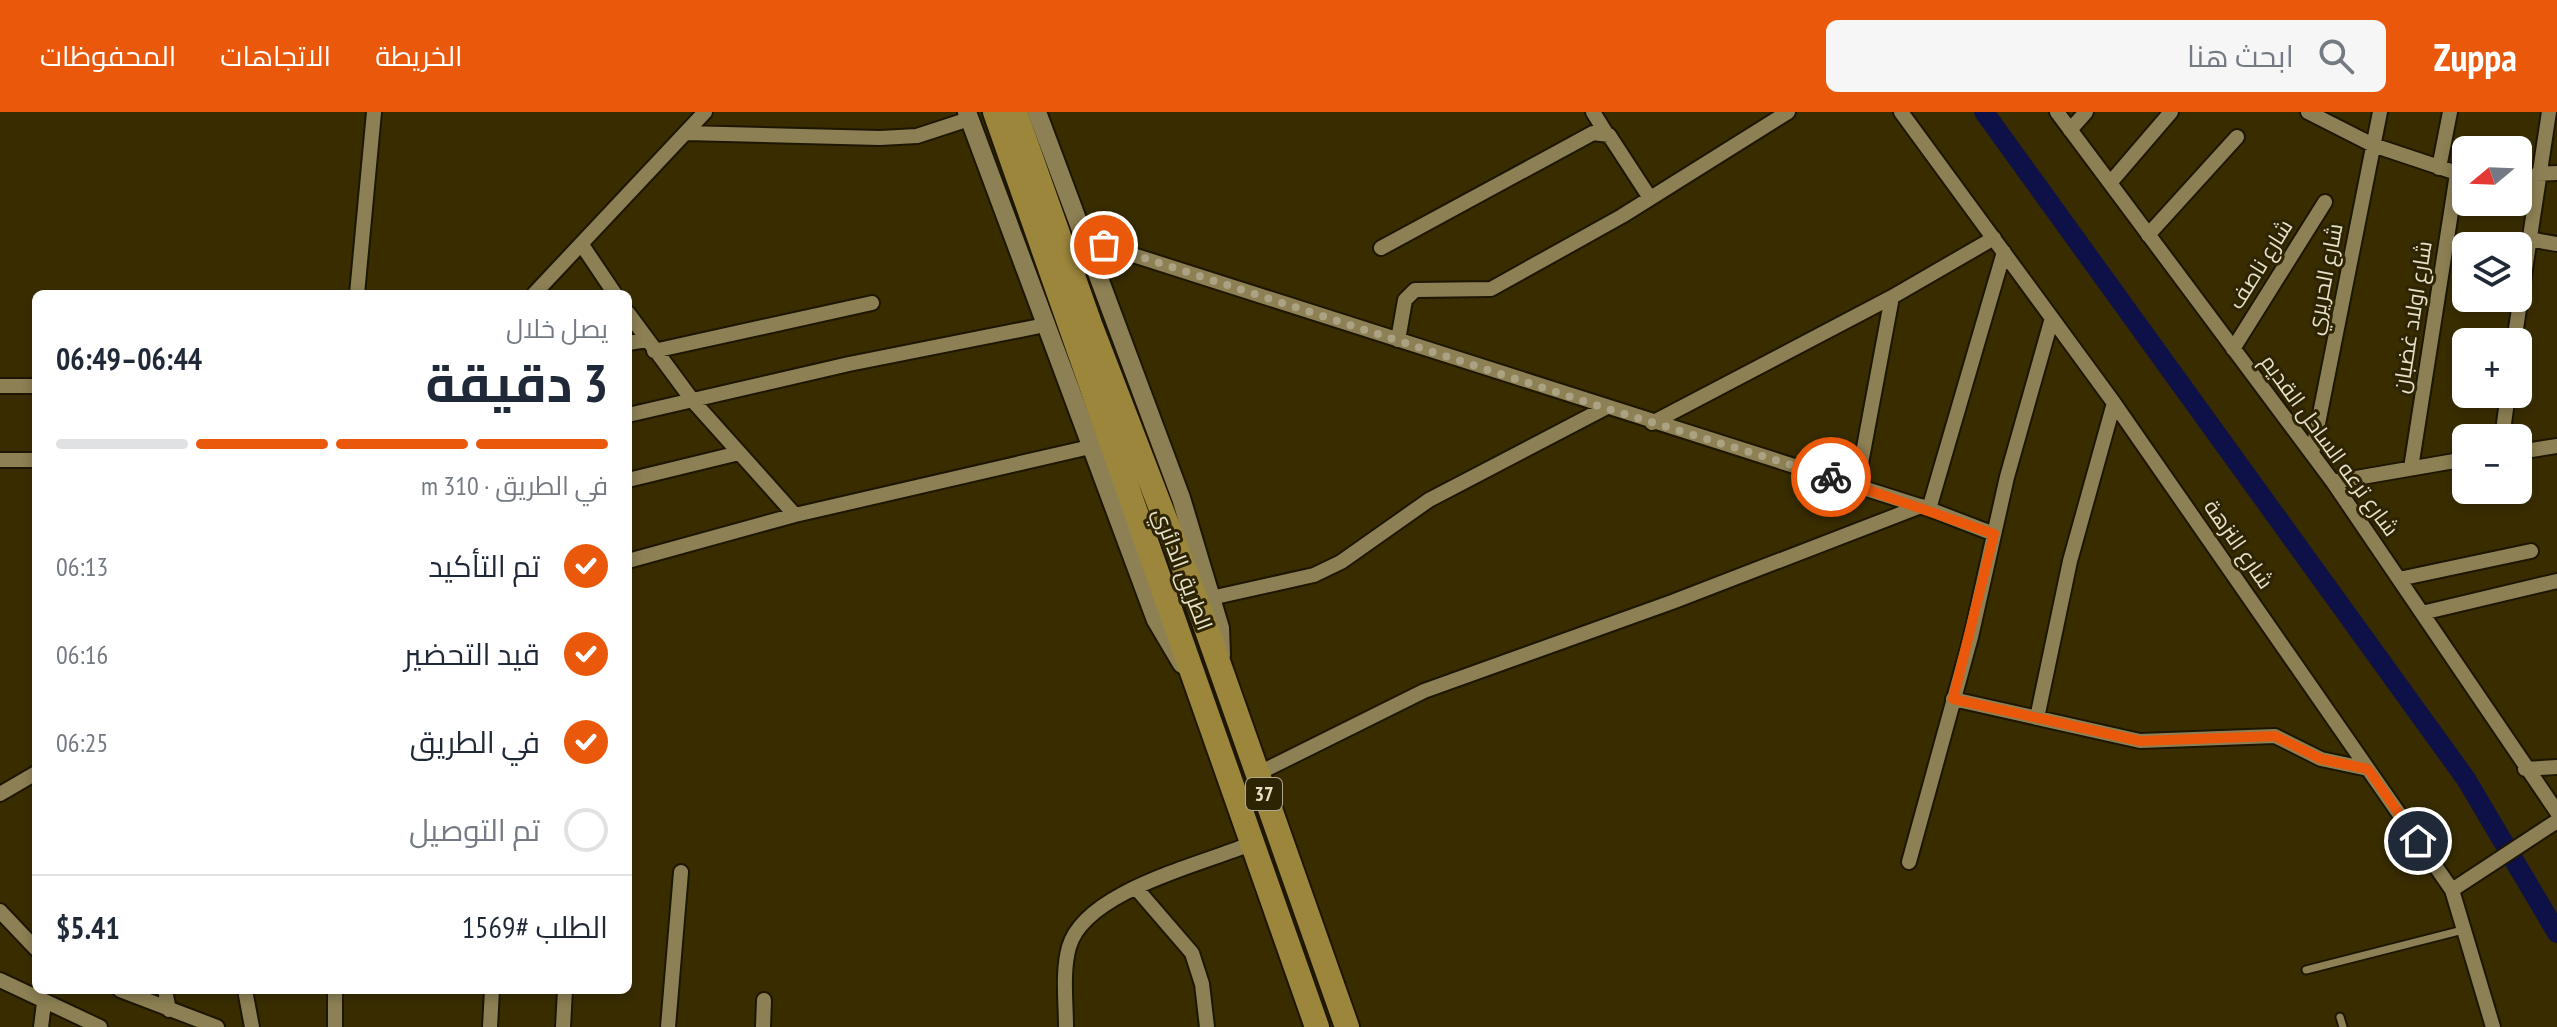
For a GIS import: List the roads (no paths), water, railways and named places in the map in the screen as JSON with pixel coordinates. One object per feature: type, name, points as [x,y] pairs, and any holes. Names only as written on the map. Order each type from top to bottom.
[{"type":"highway","name":"الطريق الدائري","points":[[995,112],[1169,564],[1204,600],[1221,670],[1347,1027]]},
{"type":"highway","name":"الطريق الدائري","points":[[1015,112],[1090,324],[1169,564],[1195,680],[1250,844],[1317,1027]]},
{"type":"street","points":[[357,290],[374,112]]},
{"type":"street","points":[[538,290],[705,112]]},
{"type":"street","points":[[1037,112],[1181,498],[1204,600],[1286,583],[1341,562],[1429,500],[1605,408]]},
{"type":"street","points":[[1593,112],[1650,198]]},
{"type":"street","points":[[1398,340],[1405,300],[1415,290],[1491,289],[1650,198],[1788,112]]},
{"type":"street","name":"شارع النزهة","points":[[1901,112],[2114,403],[2452,890],[2493,1027]]},
{"type":"street","name":"شارع ترعه الساحل القديم","points":[[2057,112],[2333,482],[2557,812]]},
{"type":"street","points":[[2070,130],[2086,112]]},
{"type":"street","points":[[2110,183],[2171,112]]},
{"type":"street","points":[[2308,112],[2373,145],[2452,172]]},
{"type":"street","name":"شارع الحريري","points":[[2312,454],[2380,112]]},
{"type":"street","points":[[2439,168],[2450,112]]},
{"type":"street","points":[[2529,232],[2549,112]]},
{"type":"street","points":[[686,133],[880,138],[917,136],[968,116],[1156,620],[1195,680]]},
{"type":"street","points":[[1381,248],[1593,133],[1606,133]]},
{"type":"street","points":[[2148,235],[2237,137]]},
{"type":"street","points":[[2537,174],[2557,173]]},
{"type":"street","name":"شارع ناصف","points":[[2233,349],[2325,202]]},
{"type":"street","name":"شارع اولاد غضبان","points":[[2411,468],[2455,216]]},
{"type":"street","points":[[1652,423],[1892,297],[1994,238]]},
{"type":"street","points":[[1083,239],[1652,423],[1925,507],[1994,534]]},
{"type":"street","points":[[2532,240],[2557,244]]},
{"type":"street","points":[[582,245],[612,290]]},
{"type":"street","points":[[1925,507],[2004,252]]},
{"type":"street","points":[[1857,485],[1892,297]]},
{"type":"street","points":[[632,344],[650,346],[872,303]]},
{"type":"street","points":[[1909,862],[2052,318]]},
{"type":"street","points":[[632,319],[693,401],[795,515]]},
{"type":"street","points":[[632,414],[849,364],[1045,325]]},
{"type":"street","points":[[0,386],[32,386]]},
{"type":"street","points":[[2037,718],[2070,561],[2114,403]]},
{"type":"street","points":[[2532,450],[2557,446]]},
{"type":"street","points":[[632,560],[795,515],[1090,447]]},
{"type":"street","points":[[632,479],[739,453]]},
{"type":"street","points":[[0,460],[32,460]]},
{"type":"street","points":[[2333,482],[2452,461]]},
{"type":"street","points":[[1257,774],[1424,691],[1925,507]]},
{"type":"street","points":[[2399,579],[2531,551]]},
{"type":"street","points":[[2422,613],[2557,581]]},
{"type":"street","points":[[1953,699],[2140,741],[2275,736],[2321,759],[2368,769]]},
{"type":"street","points":[[2525,769],[2557,767]]},
{"type":"street","points":[[0,794],[32,775]]},
{"type":"street","points":[[2452,890],[2557,821]]},
{"type":"street","points":[[1066,1027],[1068,949],[1076,929],[1095,910],[1136,888],[1250,844]]},
{"type":"street","points":[[668,1027],[681,872]]},
{"type":"street","points":[[1136,888],[1192,953],[1202,984],[1207,1027]]},
{"type":"street","points":[[0,911],[32,945]]},
{"type":"street","points":[[0,980],[100,1027]]},
{"type":"street","points":[[130,994],[217,1027]]},
{"type":"street","points":[[166,994],[169,1010]]},
{"type":"street","points":[[246,994],[252,1027]]},
{"type":"street","points":[[335,994],[335,1027]]},
{"type":"street","points":[[490,1027],[492,994]]},
{"type":"street","points":[[563,1027],[565,994]]},
{"type":"street","points":[[763,1027],[764,1000]]},
{"type":"street","points":[[41,1027],[44,1003]]},
{"type":"lane","points":[[2306,970],[2464,930]]},
{"type":"lane","points":[[2340,1017],[2343,1027]]},
{"type":"waterway","points":[[1984,112],[2466,779],[2557,933]]}]
